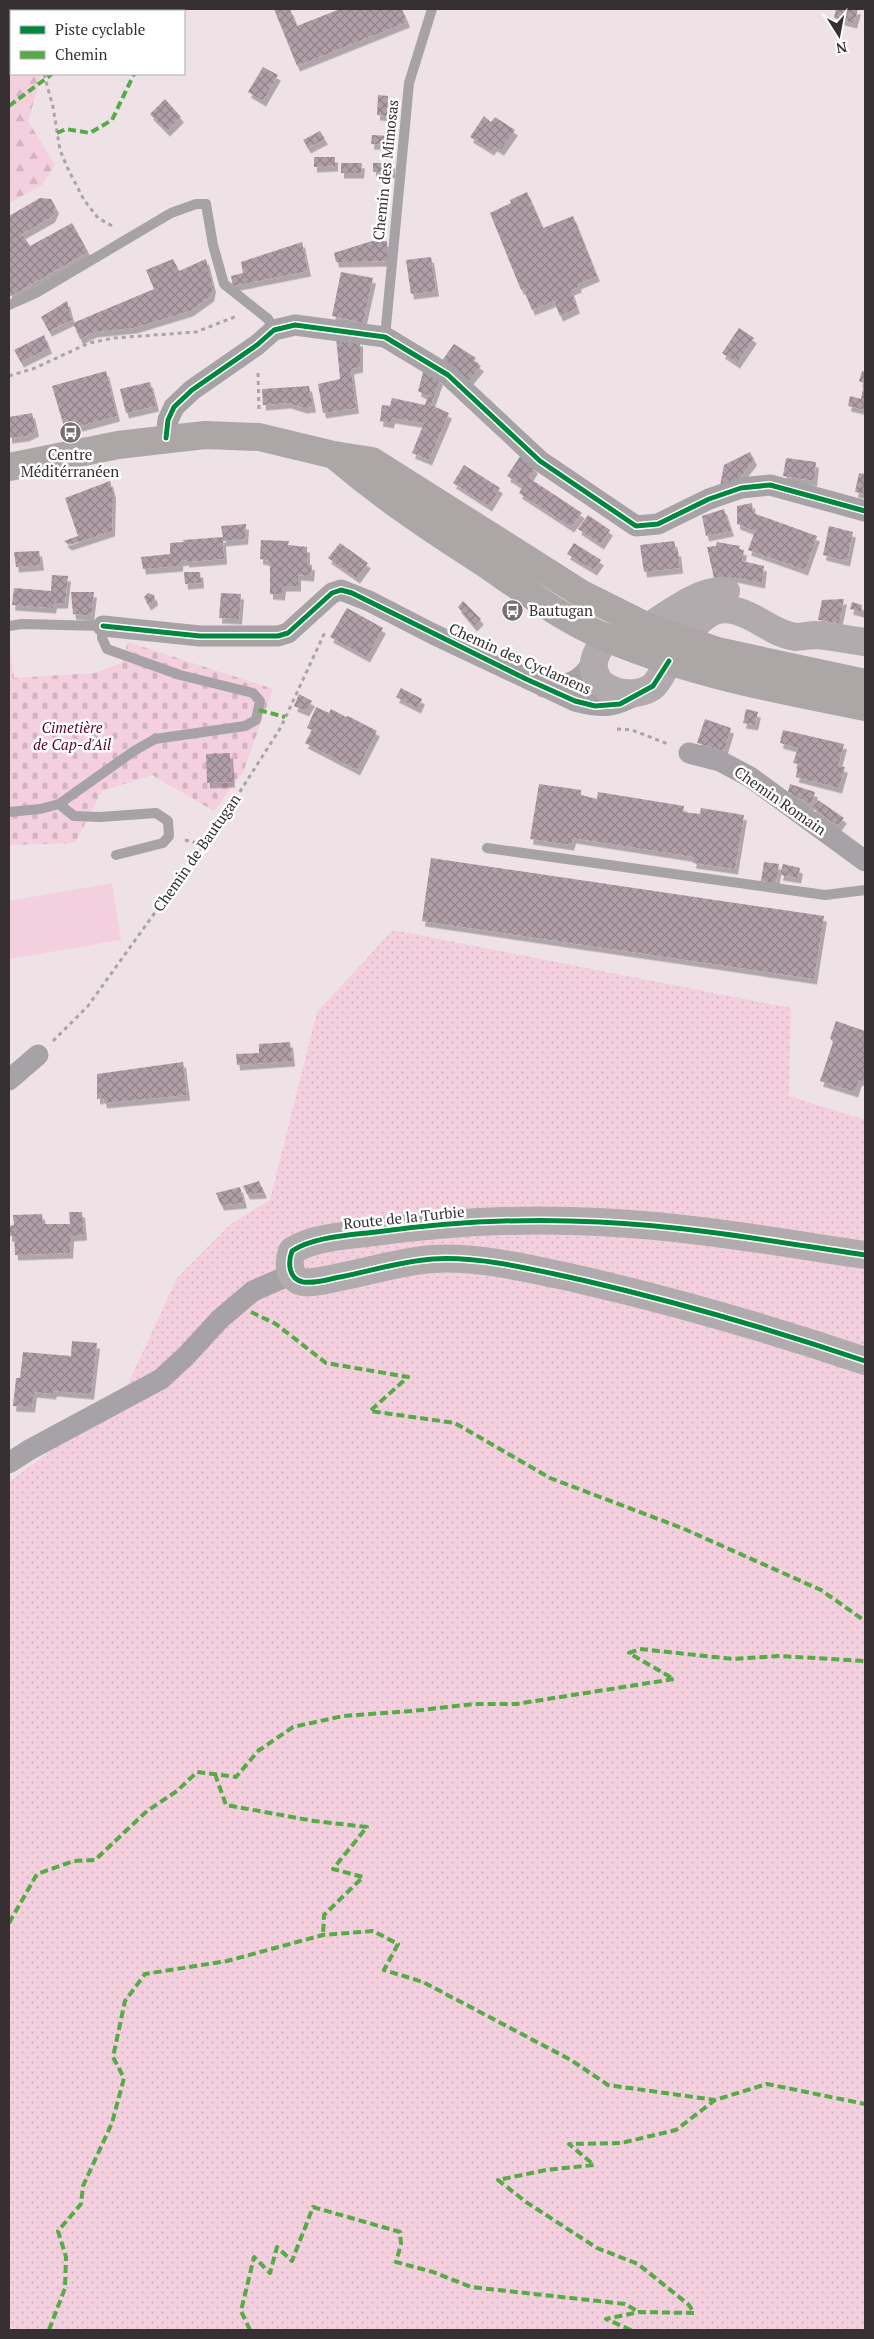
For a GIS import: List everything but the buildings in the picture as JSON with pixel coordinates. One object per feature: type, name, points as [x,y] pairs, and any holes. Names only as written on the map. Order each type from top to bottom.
[{"type":"main road","points":[[9,467],[118,445],[205,434],[259,437],[334,455],[372,461],[582,594],[648,627],[676,651],[717,651],[865,683]]},
{"type":"main road","points":[[334,455],[370,486],[440,537],[517,586],[605,637],[676,651],[798,694],[865,707]]},
{"type":"main road","points":[[605,637],[648,627]]},
{"type":"street","points":[[166,438],[168,420],[174,407],[192,390],[257,345],[274,330],[295,325],[385,337],[448,375],[540,461],[636,526],[658,524],[709,499],[740,488],[770,485],[865,511]]},
{"type":"street","name":"Chemin des Cyclamens","points":[[103,626],[200,636],[278,636],[288,633],[332,593],[341,590],[352,593],[544,687],[575,701],[595,706],[620,704],[653,686],[676,651],[705,614],[719,608],[735,610],[775,630],[795,637],[814,635],[865,642]]},
{"type":"street","points":[[648,627],[681,606],[707,594],[722,591],[736,593],[814,635]]},
{"type":"street","name":"Chemin des Cyclamens","points":[[544,687],[574,683],[583,677],[594,662],[605,637]]},
{"type":"street","name":"Chemin des Cyclamens","points":[[594,662],[598,677],[602,684],[610,690],[642,692]]},
{"type":"street","name":"Chemin Romain","points":[[689,752],[720,761],[750,776],[865,861]]},
{"type":"street","points":[[9,1080],[38,1055]]},
{"type":"street","name":"Route de la Turbie","points":[[292,1274],[289,1266],[292,1251],[309,1242],[414,1227],[472,1222],[598,1222],[690,1229],[865,1256]]},
{"type":"street","points":[[9,1463],[29,1450],[161,1379],[186,1356],[220,1319],[253,1291],[292,1274],[303,1282],[319,1282],[398,1264],[434,1259],[483,1262],[544,1272],[647,1295],[865,1361]]},
{"type":"street","points":[[9,1443],[29,1450]]},
{"type":"lane","name":"Chemin des Mimosas","points":[[385,337],[409,84],[432,9]]},
{"type":"lane","points":[[9,305],[36,293],[171,213],[196,204],[206,204],[213,245],[224,284],[254,310],[268,319],[274,330]]},
{"type":"lane","points":[[9,626],[22,624],[103,626],[102,638],[107,649],[180,675],[253,693],[260,701],[256,720],[244,726],[155,739],[134,750],[58,804],[40,809],[9,812]]},
{"type":"lane","points":[[58,804],[74,816],[100,818],[156,813],[168,821],[169,836],[163,844],[116,855]]},
{"type":"lane","points":[[487,848],[825,895],[865,890]]},
{"type":"path","points":[[44,75],[54,107],[60,150],[68,169],[84,200],[98,218],[118,229]]},
{"type":"path","points":[[9,376],[35,368],[89,343],[114,338],[196,332],[254,310]]},
{"type":"path","points":[[257,345],[259,437]]},
{"type":"green space","points":[[9,9],[63,9],[10,10],[10,75],[42,75],[28,121],[55,165],[42,185],[9,203]]},
{"type":"green space","name":"Cimetière de Cap-d'Ail","points":[[9,642],[14,678],[95,673],[121,663],[128,642],[273,689],[243,772],[214,811],[152,775],[102,791],[75,843],[9,845]]},
{"type":"green space","points":[[112,883],[121,940],[9,959],[9,901]]},
{"type":"green space","points":[[393,930],[791,1008],[789,1096],[865,1120],[865,2330],[9,2330],[9,1482],[127,1386],[177,1278],[231,1224],[270,1200],[317,1012]]},
{"type":"marked path","points":[[9,106],[51,75]]},
{"type":"marked path","points":[[57,133],[66,129],[90,133],[112,120],[134,75]]},
{"type":"marked path","points":[[259,710],[285,717]]},
{"type":"marked path","points":[[251,1312],[276,1324],[326,1363],[408,1377],[370,1411],[455,1423],[550,1478],[682,1528],[821,1590],[865,1621]]},
{"type":"marked path","points":[[9,1923],[37,1874],[74,1861],[95,1860],[147,1811],[177,1791],[197,1772],[236,1777],[258,1751],[293,1727],[343,1716],[474,1704],[516,1704],[674,1679],[629,1653],[640,1649],[733,1659],[780,1656],[865,1661]]},
{"type":"marked path","points":[[215,1774],[226,1805],[314,1821],[367,1827],[333,1869],[363,1877],[324,1915],[323,1935]]},
{"type":"marked path","points":[[49,2330],[65,2288],[66,2257],[58,2231],[81,2204],[83,2186],[112,2123],[124,2078],[113,2057],[125,2001],[145,1974],[227,1961],[323,1935],[373,1931],[398,1944],[384,1970],[423,1982],[571,2060],[608,2085],[715,2100]]},
{"type":"marked path","points":[[631,2330],[606,2319],[639,2312],[694,2313],[689,2305],[638,2264],[597,2248],[526,2202],[498,2180],[546,2170],[594,2165],[569,2144],[621,2143],[676,2130],[715,2100],[767,2084],[865,2104]]},
{"type":"marked path","points":[[250,2330],[241,2311],[254,2257],[270,2273],[277,2247],[292,2261],[313,2207],[400,2232],[401,2244],[396,2262],[433,2272],[471,2287],[625,2304],[639,2312]]},
{"type":"cycle path","points":[[166,438],[168,420],[174,407],[192,390],[257,345],[274,330],[295,325],[385,337],[448,375],[540,461],[636,526],[658,524],[709,499],[741,488],[770,485],[865,511]]},
{"type":"cycle path","points":[[103,626],[200,636],[278,636],[288,633],[332,593],[341,590],[352,593],[526,679],[575,701],[595,706],[620,704],[653,686],[669,661]]},
{"type":"cycle path","points":[[865,1255],[666,1227],[599,1222],[515,1221],[431,1226],[332,1237],[300,1246],[292,1251],[290,1260],[292,1274],[303,1282],[322,1281],[387,1266],[433,1259],[470,1260],[508,1265],[582,1280],[689,1307],[865,1361]]},
{"type":"place","name":"Centre Méditérranéen","points":[[70,432]]},
{"type":"place","name":"Bautugan","points":[[513,611]]}]
